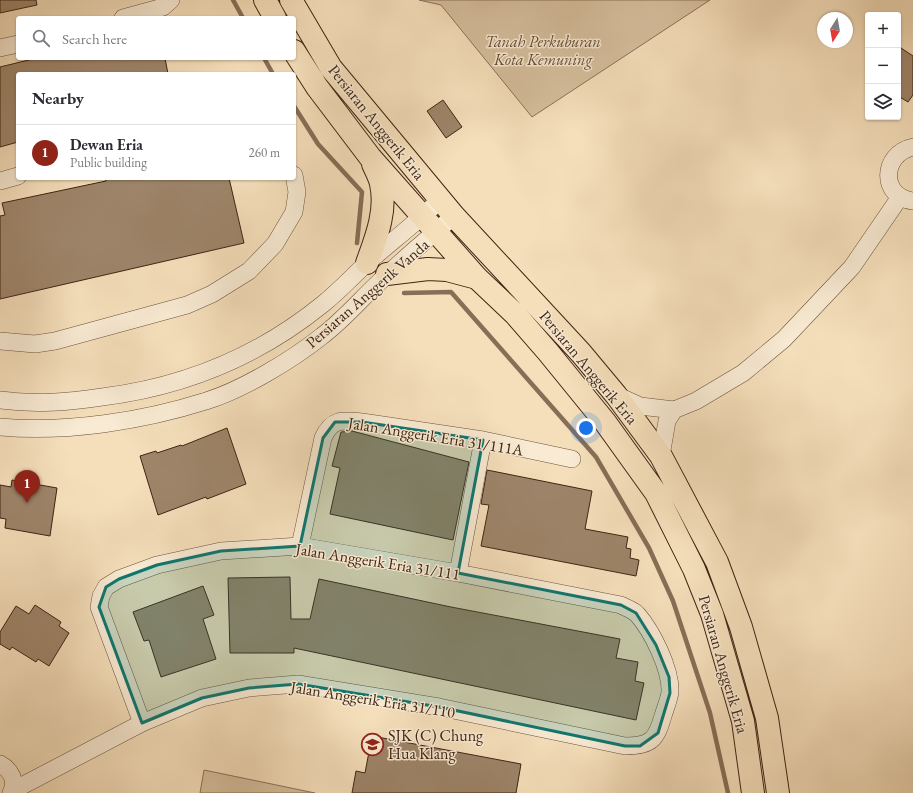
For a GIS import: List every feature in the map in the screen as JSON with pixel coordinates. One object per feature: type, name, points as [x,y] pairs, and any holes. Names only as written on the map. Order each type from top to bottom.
[{"type":"main road","points":[[266,0],[274,16]]},
{"type":"main road","name":"Persiaran Anggerik Eria","points":[[291,0],[331,68],[447,208],[581,353],[616,395],[660,456],[717,562],[742,626],[767,718],[778,793]]},
{"type":"main road","name":"Persiaran Anggerik Eria","points":[[296,54],[317,88],[370,157],[477,278],[515,314],[548,352],[605,422],[656,493],[694,569],[712,614],[743,721],[754,793]]},
{"type":"main road","points":[[367,263],[378,232],[382,202],[381,184],[370,157]]},
{"type":"main road","points":[[387,274],[428,269],[447,270],[477,278]]},
{"type":"street","points":[[130,16],[163,7],[171,0]]},
{"type":"street","points":[[0,48],[16,44]]},
{"type":"street","points":[[616,395],[640,406],[674,410],[696,401],[743,373],[784,339],[852,267],[906,199],[889,182],[888,172],[890,163],[896,155],[903,150],[913,147]]},
{"type":"street","points":[[0,181],[16,177]]},
{"type":"street","points":[[0,341],[35,344],[54,341],[187,305],[212,294],[249,271],[275,244],[294,212],[297,192],[295,180]]},
{"type":"street","name":"Persiaran Anggerik Vanda","points":[[2,429],[56,428],[115,421],[207,401],[249,382],[284,362],[322,336],[387,274],[430,224],[447,208]]},
{"type":"street","name":"Persiaran Anggerik Vanda","points":[[0,400],[27,404],[75,401],[148,390],[197,376],[234,360],[272,340],[322,304],[367,263],[430,224]]},
{"type":"street","points":[[660,456],[667,421],[674,410]]},
{"type":"street","name":"Jalan Anggerik Eria 31/111A","points":[[300,546],[323,438],[327,429],[335,422],[346,420],[483,440],[572,459]]},
{"type":"street","points":[[458,573],[483,440]]},
{"type":"street","name":"Jalan Anggerik Eria 31/111","points":[[142,723],[99,607],[101,596],[106,587],[119,579],[157,565],[214,552],[300,546],[458,573],[621,605],[636,613],[646,626],[669,677],[670,693]]},
{"type":"street","name":"Jalan Anggerik Eria 31/110","points":[[12,792],[142,723],[202,698],[249,688],[298,684],[439,707],[625,746],[640,746],[658,733],[670,693]]},
{"type":"street","points":[[0,764],[10,772],[13,778],[12,792]]},
{"type":"highlighted area","points":[[335,422],[362,422],[483,440],[458,573],[621,605],[636,613],[656,645],[669,677],[670,693],[658,733],[651,740],[640,746],[625,746],[439,707],[298,684],[249,688],[202,698],[142,723],[99,607],[106,587],[119,579],[157,565],[221,551],[300,546],[323,438]]},
{"type":"green space","name":"Tanah Perkuburan Kota Kemuning","points":[[419,0],[710,0],[532,117],[441,5]]},
{"type":"green space","points":[[204,770],[315,793],[200,793]]},
{"type":"building","points":[[0,0],[36,0],[37,5],[0,13]]},
{"type":"building","points":[[901,48],[913,56],[913,95],[908,102],[901,98]]},
{"type":"building","points":[[29,60],[165,60],[168,72],[16,72],[16,143],[0,147],[0,67]]},
{"type":"building","points":[[443,100],[462,127],[446,138],[427,111]]},
{"type":"building","points":[[229,180],[244,243],[0,299],[0,216],[5,215],[2,203],[106,181]]},
{"type":"building","points":[[227,428],[246,484],[158,515],[140,456],[156,451],[157,453],[181,445],[182,446]]},
{"type":"building","points":[[352,431],[469,462],[453,540],[330,514],[340,468],[332,466],[341,432]]},
{"type":"building","points":[[487,470],[592,491],[585,529],[628,537],[626,548],[631,549],[630,558],[639,560],[636,576],[481,546],[489,505],[481,504]]},
{"type":"building","points":[[12,480],[57,488],[50,536],[5,528],[6,519],[0,518],[0,485],[11,487]]},
{"type":"building","points":[[290,577],[291,619],[310,619],[319,579],[451,607],[620,639],[616,658],[638,662],[635,681],[644,683],[636,720],[294,648],[294,653],[230,653],[228,578]]},
{"type":"building","points":[[203,586],[214,615],[203,619],[216,659],[161,677],[149,640],[144,641],[133,612]]},
{"type":"building","points":[[35,605],[61,622],[59,626],[69,633],[49,666],[38,659],[36,662],[12,647],[10,650],[0,644],[0,632],[16,606],[29,614]]},
{"type":"building","points":[[372,736],[521,764],[516,793],[352,793],[356,771],[365,773]]},
{"type":"waterway","points":[[233,0],[242,16]]},
{"type":"waterway","points":[[265,60],[272,72]]},
{"type":"waterway","points":[[296,109],[318,144],[362,192],[357,243]]},
{"type":"waterway","points":[[404,293],[451,292],[596,457],[649,548],[673,601],[710,713],[728,793]]},
{"type":"place","name":"Dewan Eria","points":[[27,503]]},
{"type":"place","name":"SJK (C) Chung Hua Klang","points":[[373,744]]}]
